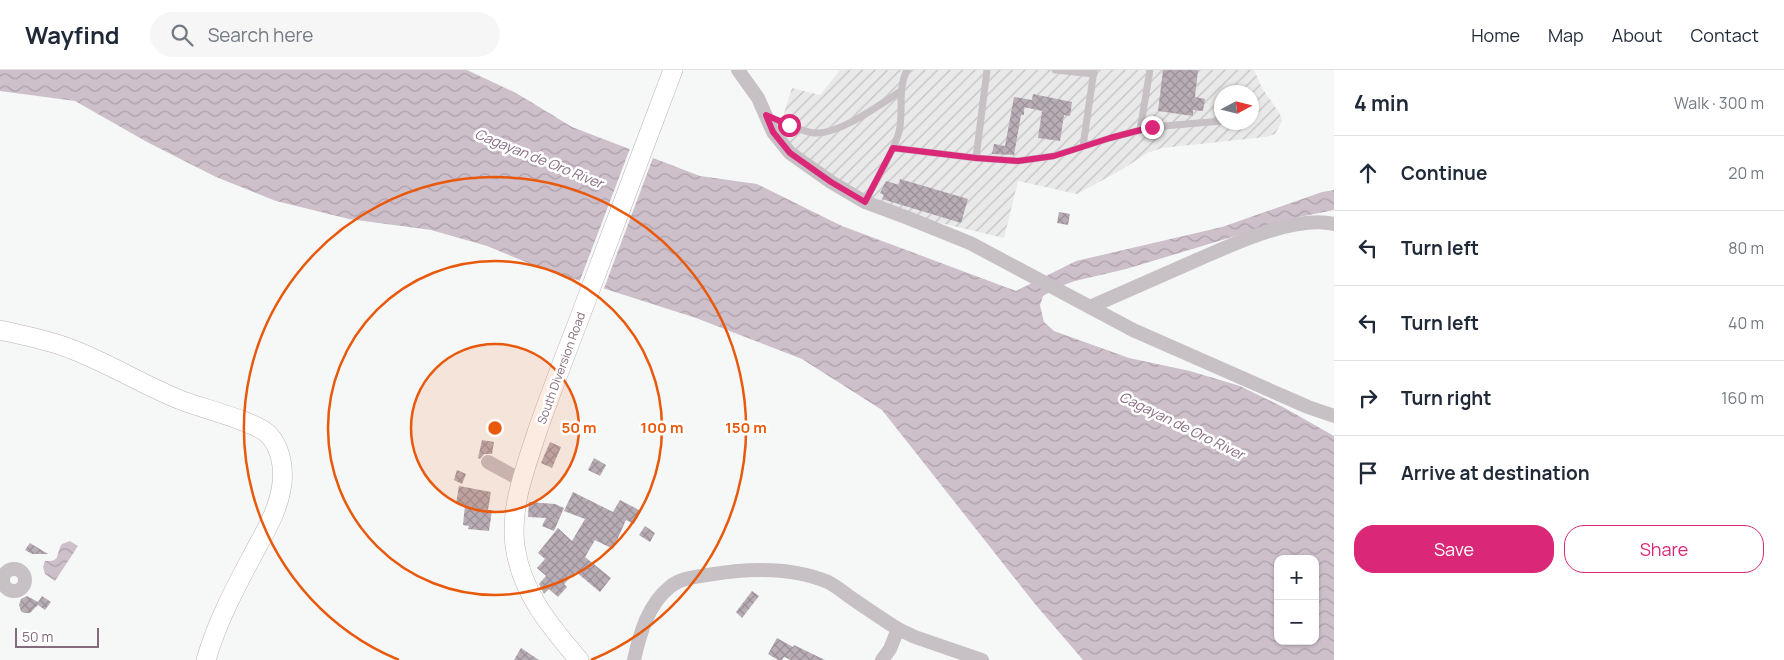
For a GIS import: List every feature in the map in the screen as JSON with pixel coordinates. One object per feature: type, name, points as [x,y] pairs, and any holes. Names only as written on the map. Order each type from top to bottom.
[{"type":"main road","name":"South Diversion Road","points":[[579,660],[550,626],[537,607],[521,572],[515,547],[514,514],[521,480],[546,405],[673,70]]},
{"type":"main road","points":[[0,330],[63,346],[181,400],[254,425],[267,433],[276,444],[283,473],[278,502],[270,522],[231,596],[212,639],[206,660]]},
{"type":"street","points":[[738,70],[758,98],[773,132],[790,153],[831,182],[865,202],[970,243],[1133,330],[1308,407],[1334,416]]},
{"type":"street","points":[[1086,305],[1254,236],[1290,226],[1310,223],[1334,224]]},
{"type":"street","points":[[488,462],[521,480]]},
{"type":"street","points":[[634,660],[639,636],[647,616],[659,598],[672,586],[687,578],[745,570],[775,570],[803,574],[829,583],[898,629],[914,637],[982,660]]},
{"type":"street","points":[[882,660],[890,649],[898,629]]},
{"type":"lane","points":[[865,202],[893,148],[901,123],[901,91],[903,78],[907,70]]},
{"type":"lane","points":[[976,158],[987,70]]},
{"type":"lane","points":[[1054,70],[1094,72],[1083,146]]},
{"type":"lane","points":[[1140,130],[1150,70]]},
{"type":"lane","points":[[766,115],[813,133],[830,132],[867,113],[901,91]]},
{"type":"lane","points":[[893,148],[976,158],[1018,161],[1037,160],[1152,127],[1214,121]]},
{"type":"shaded area","points":[[840,70],[1254,70],[1262,88],[1280,114],[1282,121],[1275,134],[1266,137],[1162,148],[1147,153],[1123,169],[1077,194],[1018,181],[1004,238],[928,220],[857,194],[776,138],[792,88],[820,95]]},
{"type":"water","name":"Cagayan de Oro River","points":[[0,70],[467,70],[516,93],[572,127],[700,176],[757,184],[842,226],[1016,291],[1076,261],[1222,227],[1322,192],[1334,190],[1334,210],[1299,217],[1126,269],[1075,281],[1058,287],[1043,296],[1040,305],[1044,322],[1054,331],[1129,358],[1190,371],[1240,386],[1283,407],[1334,436],[1334,660],[1083,660],[1035,604],[882,410],[802,359],[696,318],[543,269],[487,246],[431,230],[349,219],[276,201],[216,177],[147,142],[75,101],[0,91]]},
{"type":"water","points":[[70,541],[78,546],[55,581],[45,574],[43,567],[45,561],[56,559],[62,544]]},
{"type":"pier","points":[[631,146],[654,155],[603,291],[579,283]]},
{"type":"building","points":[[1163,70],[1198,70],[1195,97],[1205,99],[1203,111],[1193,110],[1193,116],[1158,111]]},
{"type":"building","points":[[1033,94],[1072,102],[1070,116],[1064,115],[1060,141],[1038,138],[1042,111],[1024,107],[1024,115],[1021,115],[1014,155],[992,154],[994,144],[1005,146],[1014,97],[1032,100]]},
{"type":"building","points":[[900,179],[968,199],[961,223],[882,199],[884,195],[880,193],[886,181],[899,185]]},
{"type":"building","points":[[1059,212],[1070,214],[1068,225],[1057,223]]},
{"type":"building","points":[[482,440],[494,442],[492,454],[484,454],[480,459],[478,458]]},
{"type":"building","points":[[550,442],[561,447],[552,468],[541,463]]},
{"type":"building","points":[[594,458],[606,465],[600,476],[588,470]]},
{"type":"building","points":[[457,470],[466,474],[462,484],[454,480]]},
{"type":"building","points":[[459,486],[491,492],[488,510],[492,510],[489,531],[468,529],[469,526],[463,525],[465,505],[456,504]]},
{"type":"building","points":[[573,492],[613,512],[620,500],[641,511],[634,524],[626,520],[613,549],[595,540],[585,557],[611,578],[600,592],[576,572],[564,584],[567,587],[558,597],[549,589],[544,594],[539,584],[546,576],[537,568],[545,559],[538,553],[558,528],[572,541],[585,519],[564,511]]},
{"type":"building","points":[[529,502],[555,504],[564,508],[554,531],[542,526],[546,518],[528,517]]},
{"type":"building","points":[[645,526],[655,533],[650,542],[639,535]]},
{"type":"building","points":[[30,543],[48,554],[32,554],[25,550]]},
{"type":"building","points":[[752,591],[759,596],[742,618],[736,612]]},
{"type":"building","points":[[27,596],[38,602],[42,596],[51,602],[45,610],[38,605],[30,613],[24,613],[19,605],[21,599]]},
{"type":"building","points":[[777,638],[793,647],[794,645],[825,660],[791,660],[784,657],[782,660],[778,660],[768,654]]},
{"type":"building","points":[[521,648],[539,660],[514,660]]},
{"type":"route","points":[[789,125],[766,115],[773,132],[790,153],[831,182],[865,202],[893,148],[976,158],[1018,161],[1037,160],[1152,127]]}]
